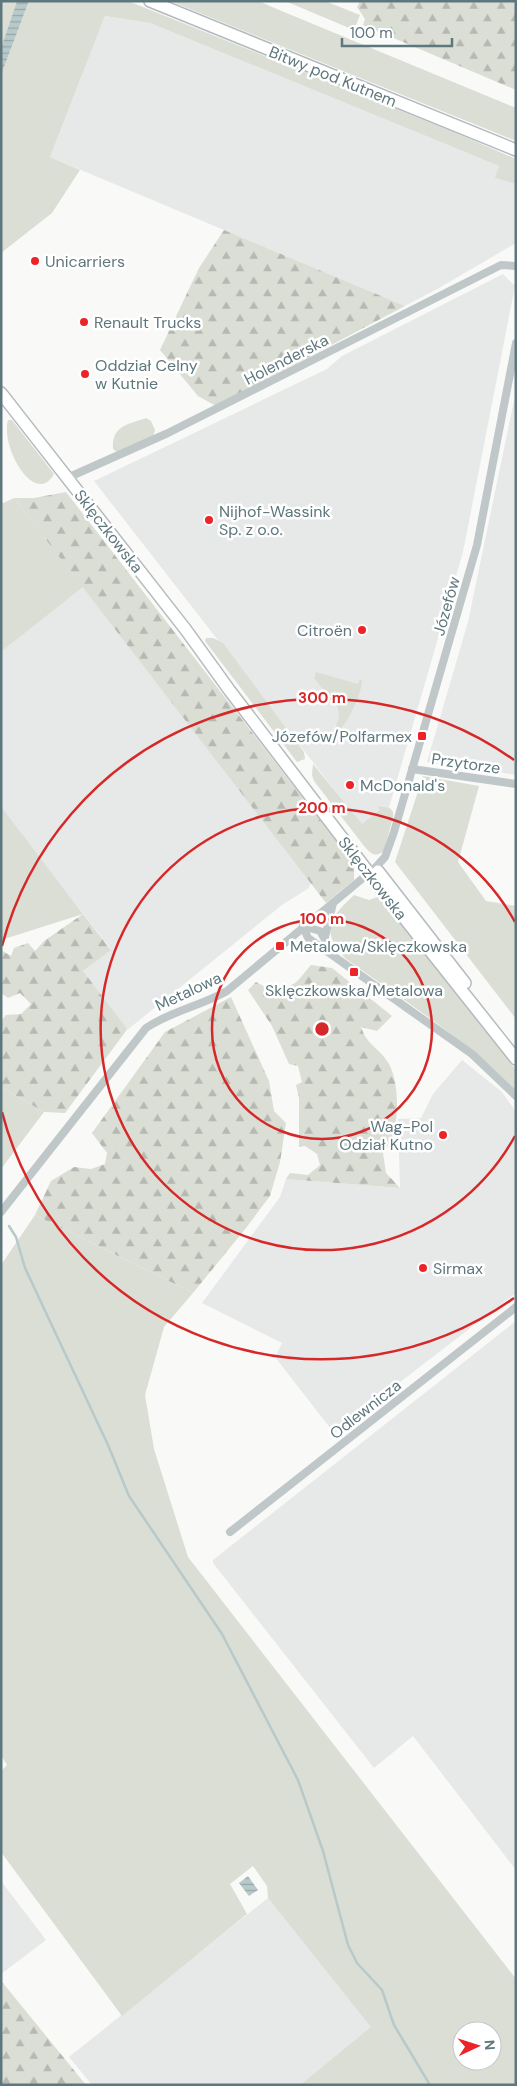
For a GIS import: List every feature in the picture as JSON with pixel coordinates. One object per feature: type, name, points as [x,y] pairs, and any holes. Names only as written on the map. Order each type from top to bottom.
[{"type":"main road","name":"Bitwy pod Kutnem","points":[[150,1],[516,150]]},
{"type":"main road","name":"Sklęczkowska","points":[[1,393],[216,670],[230,691],[516,1050]]},
{"type":"main road","name":"Sklęczkowska","points":[[372,871],[516,1059]]},
{"type":"street","name":"Holenderska","points":[[67,478],[190,423],[501,265],[516,266]]},
{"type":"street","name":"Józefów","points":[[372,871],[385,858],[477,545],[516,343]]},
{"type":"street","name":"Przytorze","points":[[412,769],[516,784]]},
{"type":"street","name":"Metalowa","points":[[1,1212],[146,1028],[158,1019],[213,999],[227,991],[303,926],[372,871]]},
{"type":"street","points":[[325,937],[333,903]]},
{"type":"street","points":[[303,926],[320,931],[335,956]]},
{"type":"street","points":[[303,926],[308,938],[472,1054],[516,1096]]},
{"type":"street","name":"Odlewnicza","points":[[230,1532],[516,1307]]},
{"type":"shaded area","points":[[17,1],[29,1],[1,75],[1,48]]},
{"type":"shaded area","points":[[105,16],[150,23],[499,166],[496,178],[516,184],[516,243],[405,306],[50,157]]},
{"type":"shaded area","points":[[503,274],[515,286],[463,552],[379,847],[94,481],[327,369],[342,356]]},
{"type":"shaded area","points":[[516,391],[516,775],[427,762],[468,622]]},
{"type":"shaded area","points":[[83,587],[311,882],[309,888],[282,905],[126,1031],[126,1027],[83,971],[111,949],[1,809],[1,652]]},
{"type":"shaded area","name":"Sirmax","points":[[462,1060],[502,1092],[516,1112],[516,1293],[334,1433],[275,1357],[282,1343],[202,1303],[280,1197],[286,1179],[400,1188],[398,1119],[421,1118],[433,1094]]},
{"type":"shaded area","points":[[516,1321],[516,1870],[413,1736],[374,1768],[213,1563],[213,1560]]},
{"type":"shaded area","points":[[248,1876],[258,1890],[249,1896],[239,1883]]},
{"type":"shaded area","points":[[1,1881],[46,1940],[1,1974]]},
{"type":"shaded area","points":[[268,1898],[372,2027],[300,2085],[92,2085],[69,2057]]},
{"type":"green space","points":[[1,1],[17,1],[1,48]]},
{"type":"green space","points":[[29,1],[128,1],[516,159],[516,184],[495,178],[499,166],[150,23],[105,16],[50,157],[80,170],[52,213],[1,253],[1,75]]},
{"type":"green space","points":[[170,1],[259,1],[516,108],[516,141]]},
{"type":"green space","points":[[285,1],[325,1],[360,15],[354,30]]},
{"type":"green space","points":[[360,1],[516,1],[516,90],[363,25],[365,19],[357,7]]},
{"type":"green space","points":[[224,230],[405,306],[216,406],[198,396],[160,350],[199,268]]},
{"type":"green space","points":[[146,418],[151,421],[155,430],[153,437],[117,452],[113,449],[113,441],[118,430]]},
{"type":"green space","points":[[8,420],[12,420],[54,474],[46,483],[38,484],[29,479],[21,470],[9,445]]},
{"type":"green space","points":[[66,492],[354,864],[354,880],[326,903],[14,498],[34,498]]},
{"type":"green space","points":[[14,498],[83,587],[1,652],[1,504]]},
{"type":"green space","points":[[206,638],[213,638],[223,643],[304,752],[305,759],[297,762],[205,641]]},
{"type":"green space","points":[[316,672],[358,684],[360,679],[362,681],[354,706],[341,728],[336,726],[339,718],[338,708],[314,678]]},
{"type":"green space","points":[[313,764],[362,824],[380,810],[377,806],[390,808],[393,812],[393,817],[384,851],[376,855],[364,846],[314,781],[312,775]]},
{"type":"green space","points":[[423,776],[479,786],[458,862],[486,901],[516,906],[516,1019],[395,862]]},
{"type":"green space","points":[[2,808],[83,914],[1,940]]},
{"type":"green space","points":[[354,895],[369,900],[380,896],[516,1070],[516,1092],[456,1038],[346,959],[333,941],[331,926],[339,911]]},
{"type":"green space","points":[[83,914],[111,950],[83,971],[126,1027],[126,1031],[65,1113],[44,1112],[1,1087],[1,1021],[6,1015],[21,1014],[31,1004],[20,993],[8,998],[1,993],[1,950],[11,956],[14,948],[28,943],[35,951],[44,941]]},
{"type":"green space","points":[[311,965],[332,968],[392,1016],[377,1031],[361,1027],[370,1043],[389,1064],[396,1085],[396,1123],[389,1145],[383,1153],[386,1173],[400,1188],[286,1179],[290,1173],[308,1175],[320,1165],[317,1154],[305,1146],[299,1147],[299,1098],[296,1085],[302,1082],[298,1066],[289,1064],[272,1026],[248,990],[256,982],[271,990],[286,987],[295,983]]},
{"type":"green space","points":[[231,997],[269,1081],[274,1111],[286,1123],[280,1162],[270,1196],[193,1293],[35,1215],[51,1181],[74,1167],[91,1169],[105,1164],[107,1153],[92,1133],[165,1032]]},
{"type":"green space","points":[[1,1087],[44,1112],[1,1169]]},
{"type":"green space","points":[[35,1215],[193,1293],[164,1327],[145,1395],[154,1449],[188,1557],[516,1979],[516,2085],[300,2085],[371,2027],[268,1898],[267,1886],[253,1866],[230,1884],[247,1914],[122,2016],[1,1852],[1,1771],[7,1765],[1,1755],[1,1265]]},
{"type":"green space","points":[[3,1983],[86,2085],[1,2085],[1,1984]]},
{"type":"waterway","points":[[9,1226],[16,1237],[25,1268],[108,1445],[129,1496],[222,1634],[298,1780],[323,1851],[348,1945],[357,1963],[382,1990],[394,2025],[430,2085]]},
{"type":"place","name":"Unicarriers","points":[[35,261]]},
{"type":"place","name":"Renault Trucks","points":[[84,322]]},
{"type":"place","name":"Oddział Celny w Kutnie","points":[[85,374]]},
{"type":"place","name":"Nijhof-Wassink Sp. z o.o.","points":[[209,520]]},
{"type":"place","name":"Citroën","points":[[362,630]]},
{"type":"place","name":"Józefów/Polfarmex","points":[[422,736]]},
{"type":"place","name":"McDonald's","points":[[350,785]]},
{"type":"place","name":"Metalowa/Sklęczkowska","points":[[280,946]]},
{"type":"place","name":"Sklęczkowska/Metalowa","points":[[354,972]]},
{"type":"place","name":"Wag-Pol Odział Kutno","points":[[443,1135]]},
{"type":"place","name":"Sirmax","points":[[423,1268]]}]
